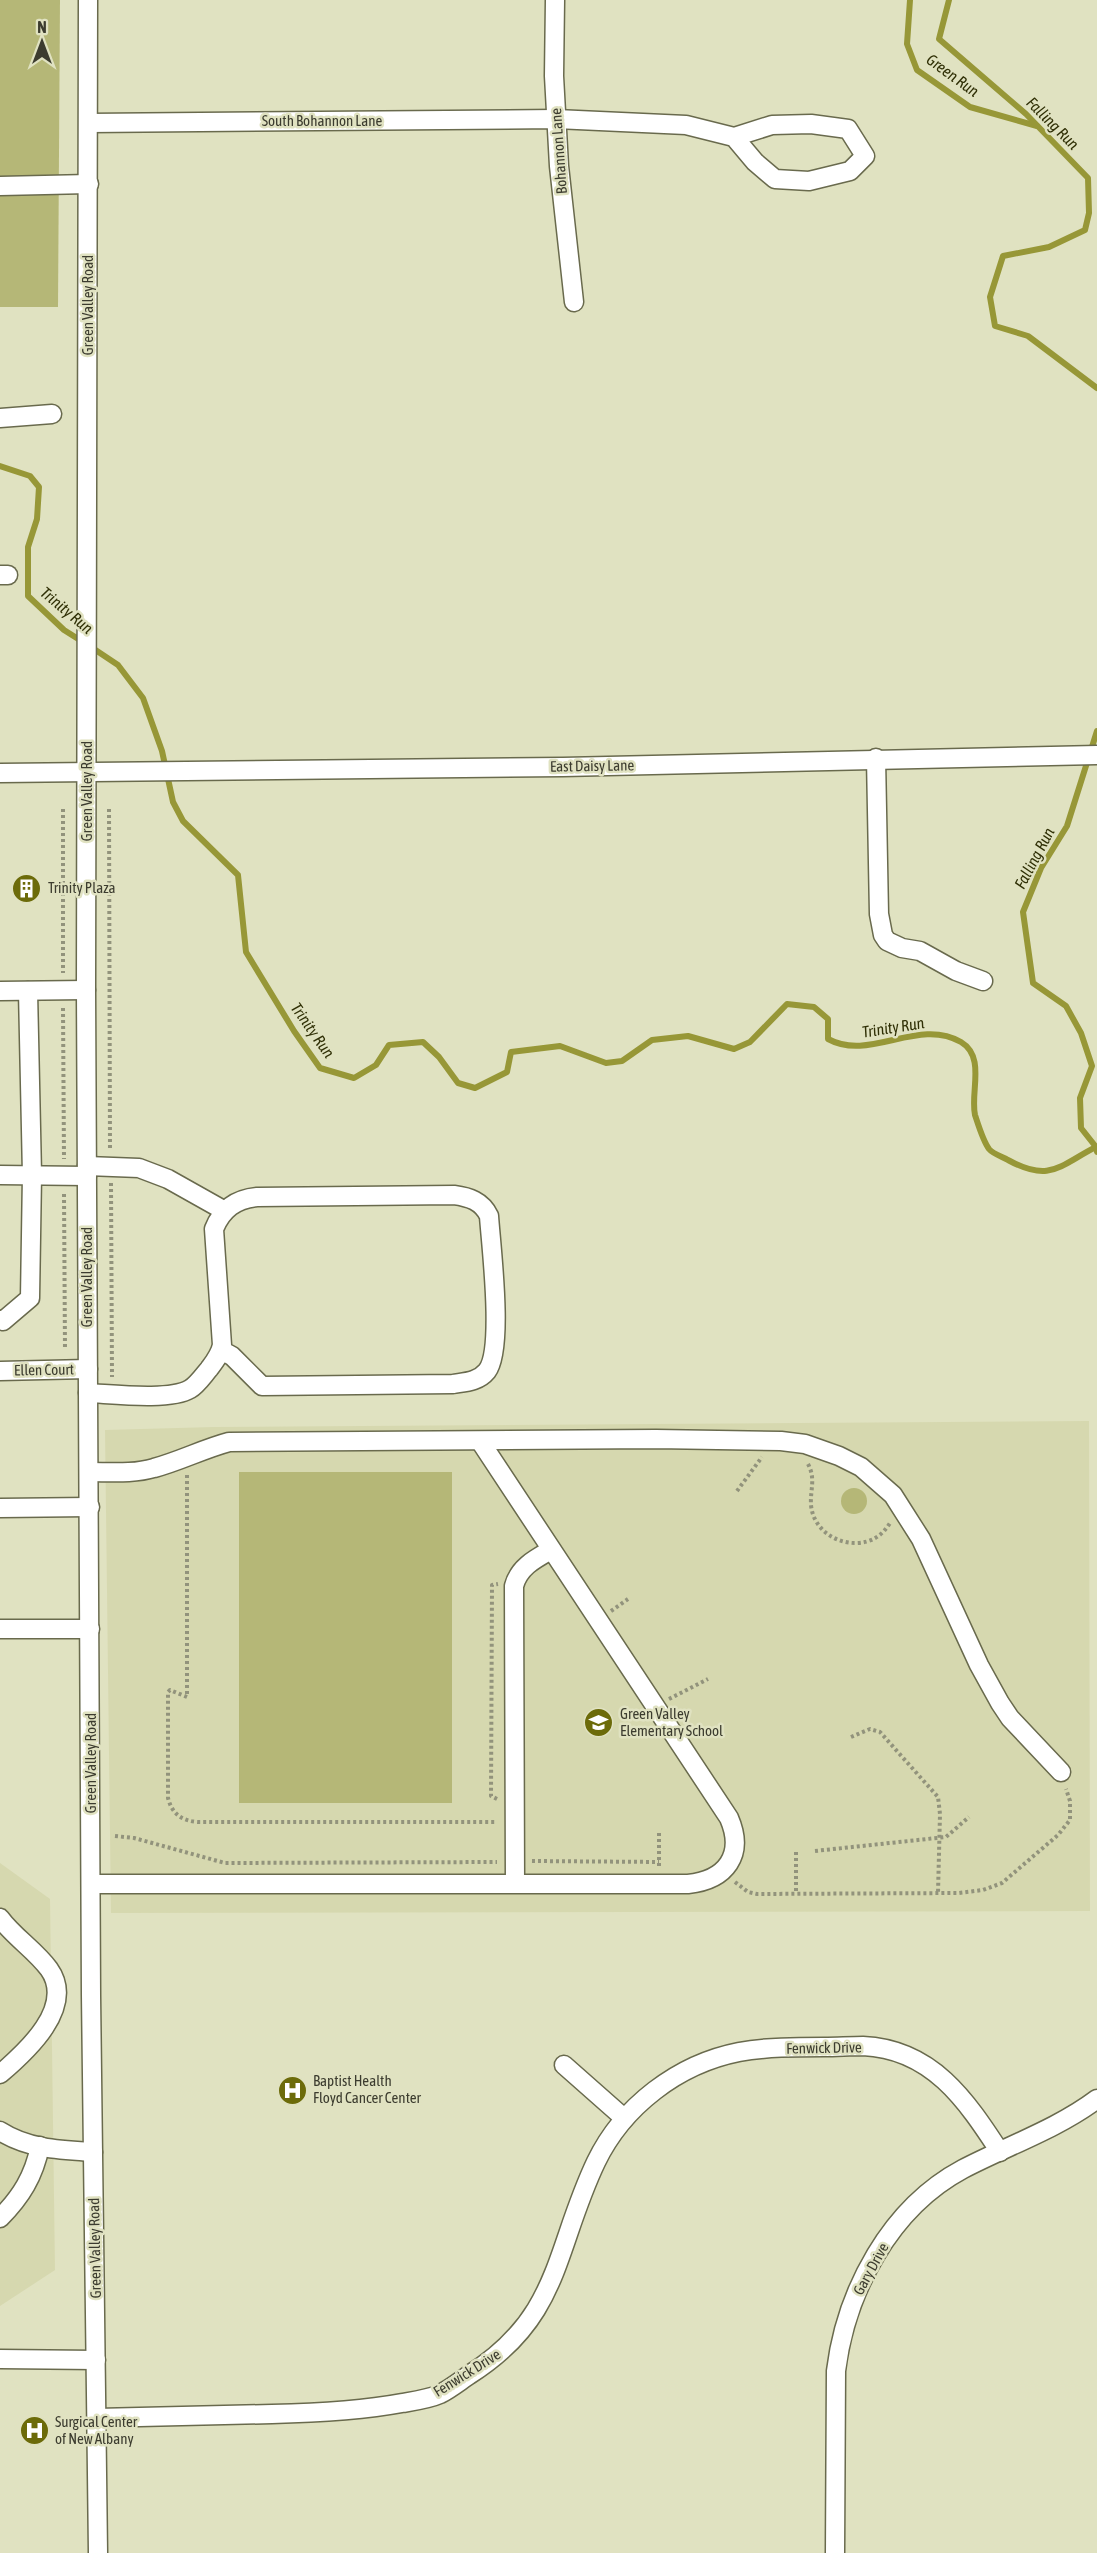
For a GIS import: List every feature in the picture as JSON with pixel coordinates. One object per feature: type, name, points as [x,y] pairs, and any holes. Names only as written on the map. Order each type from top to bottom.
[{"type":"street","name":"Green Valley Road","points":[[88,0],[86,990],[93,2152],[98,2553]]},
{"type":"street","name":"Bohannon Lane","points":[[555,0],[556,119],[574,302]]},
{"type":"street","name":"South Bohannon Lane","points":[[89,123],[556,119],[686,125],[734,137]]},
{"type":"street","points":[[811,124],[848,129],[866,156],[850,171],[809,181],[775,179],[755,162],[734,137],[772,125],[811,124]]},
{"type":"street","points":[[0,186],[89,184]]},
{"type":"street","points":[[0,418],[52,414]]},
{"type":"street","name":"East Daisy Lane","points":[[0,773],[562,767],[876,758],[1097,755]]},
{"type":"street","points":[[876,758],[879,914],[883,935],[894,945],[920,951],[956,971],[983,981]]},
{"type":"street","points":[[0,991],[86,990]]},
{"type":"street","points":[[0,1320],[3,1321],[30,1298],[32,1175],[28,991]]},
{"type":"street","points":[[0,1175],[64,1175],[110,1166],[139,1168],[168,1179],[225,1211]]},
{"type":"street","points":[[88,1393],[180,1393],[197,1383],[219,1356],[221,1350],[213,1237],[217,1221],[225,1211],[240,1200],[257,1197],[454,1195],[470,1198],[482,1205],[489,1216],[495,1335],[493,1356],[488,1370],[476,1380],[453,1384],[262,1386],[232,1356],[221,1350]]},
{"type":"street","name":"Ellen Court","points":[[0,1371],[88,1369]]},
{"type":"street","points":[[89,1472],[138,1472],[230,1442],[656,1439],[781,1441],[822,1449],[861,1467],[893,1495],[921,1539],[979,1665],[1000,1703],[1010,1718],[1062,1778]]},
{"type":"street","points":[[91,1884],[696,1883],[716,1877],[731,1858],[735,1844],[734,1828],[729,1818],[480,1441]]},
{"type":"street","points":[[0,1508],[90,1507]]},
{"type":"street","points":[[515,1883],[514,1586],[527,1564],[551,1550]]},
{"type":"street","points":[[0,1629],[90,1629]]},
{"type":"street","points":[[0,1918],[15,1936],[47,1966],[51,1972],[55,1992],[47,2026],[0,2074]]},
{"type":"street","name":"Fenwick Drive","points":[[97,2418],[342,2412],[408,2402],[440,2394],[488,2363],[503,2350],[535,2314],[557,2270],[596,2162],[624,2118],[682,2072],[719,2057],[759,2049],[864,2046],[901,2054],[932,2068],[945,2080],[976,2116],[1000,2152]]},
{"type":"street","points":[[564,2065],[624,2118]]},
{"type":"street","name":"Gary Drive","points":[[835,2553],[836,2372],[839,2347],[854,2299],[875,2255],[903,2217],[940,2184],[962,2170],[1068,2117],[1097,2099]]},
{"type":"street","points":[[0,2131],[27,2144],[93,2152]]},
{"type":"street","points":[[0,2218],[12,2206],[32,2176],[40,2146]]},
{"type":"street","points":[[0,2359],[96,2360]]},
{"type":"path","points":[[63,809],[65,1350]]},
{"type":"path","points":[[109,809],[112,1394]]},
{"type":"path","points":[[737,1491],[766,1453],[756,1453]]},
{"type":"path","points":[[804,1460],[813,1476],[811,1502],[813,1515],[828,1535],[847,1543],[864,1543],[878,1537],[893,1520]]},
{"type":"path","points":[[178,1478],[195,1470]]},
{"type":"path","points":[[187,1473],[188,1697],[170,1690],[168,1692],[168,1798],[174,1813],[183,1820],[198,1822],[498,1822],[500,1816]]},
{"type":"path","points":[[500,1804],[491,1796],[492,1586],[498,1584],[501,1576]]},
{"type":"path","points":[[610,1612],[628,1599]]},
{"type":"path","points":[[605,1605],[614,1619]]},
{"type":"path","points":[[668,1699],[708,1679]]},
{"type":"path","points":[[663,1691],[673,1707]]},
{"type":"path","points":[[851,1737],[867,1730],[880,1732],[936,1794],[939,1805],[938,1893]]},
{"type":"path","points":[[737,1875],[731,1881],[753,1894],[970,1893],[988,1889],[1015,1874],[1069,1823],[1070,1801],[1062,1778]]},
{"type":"path","points":[[815,1851],[946,1836],[969,1817]]},
{"type":"path","points":[[659,1833],[659,1883]]},
{"type":"path","points":[[115,1836],[134,1838],[225,1863],[659,1862]]},
{"type":"path","points":[[796,1852],[796,1894]]},
{"type":"shaded area","points":[[0,0],[60,0],[58,307],[0,307]]},
{"type":"shaded area","name":"Green Valley Elementary School","points":[[1089,1421],[1090,1911],[111,1913],[105,1430],[214,1427]]},
{"type":"shaded area","points":[[239,1472],[452,1472],[452,1803],[239,1803]]},
{"type":"shaded area","points":[[854,1488],[863,1492],[867,1501],[863,1510],[854,1514],[845,1510],[841,1501],[845,1492]]},
{"type":"shaded area","points":[[0,1863],[50,1899],[55,2270],[0,2306]]},
{"type":"waterway","name":"Green Run","points":[[910,0],[907,44],[917,70],[970,107],[1037,126]]},
{"type":"waterway","name":"Falling Run","points":[[949,0],[939,39],[1026,114],[1088,178],[1089,213],[1085,230],[1049,247],[1003,256],[990,297],[995,326],[1028,336],[1097,388]]},
{"type":"waterway","name":"Trinity Run","points":[[0,466],[30,476],[39,487],[37,519],[28,547],[28,596],[64,630],[83,642]]},
{"type":"waterway","name":"Trinity Run","points":[[91,647],[118,665],[143,698],[162,751],[173,802],[183,821],[238,875],[246,952],[294,1031],[320,1068],[354,1078],[376,1065],[389,1045],[423,1042],[439,1057],[458,1083],[475,1088],[507,1072],[511,1052],[560,1046],[606,1063],[622,1061],[652,1040],[688,1036],[734,1049],[750,1042],[787,1004],[814,1007],[828,1019],[828,1039],[844,1045],[860,1046],[928,1034],[945,1036],[961,1042],[969,1048],[973,1056],[975,1115],[985,1142],[993,1152],[1022,1167],[1045,1171],[1054,1169],[1096,1147]]},
{"type":"waterway","name":"Falling Run","points":[[1097,731],[1067,826],[1041,868],[1023,912],[1033,983],[1066,1006],[1081,1033],[1092,1066],[1080,1098],[1081,1128],[1096,1147],[1097,1152]]},
{"type":"place","name":"Trinity Plaza","points":[[27,888]]},
{"type":"place","name":"Green Valley Elementary School","points":[[599,1723]]},
{"type":"place","name":"Baptist Health Floyd Cancer Center","points":[[292,2090]]},
{"type":"place","name":"Surgical Center of New Albany","points":[[34,2431]]}]
